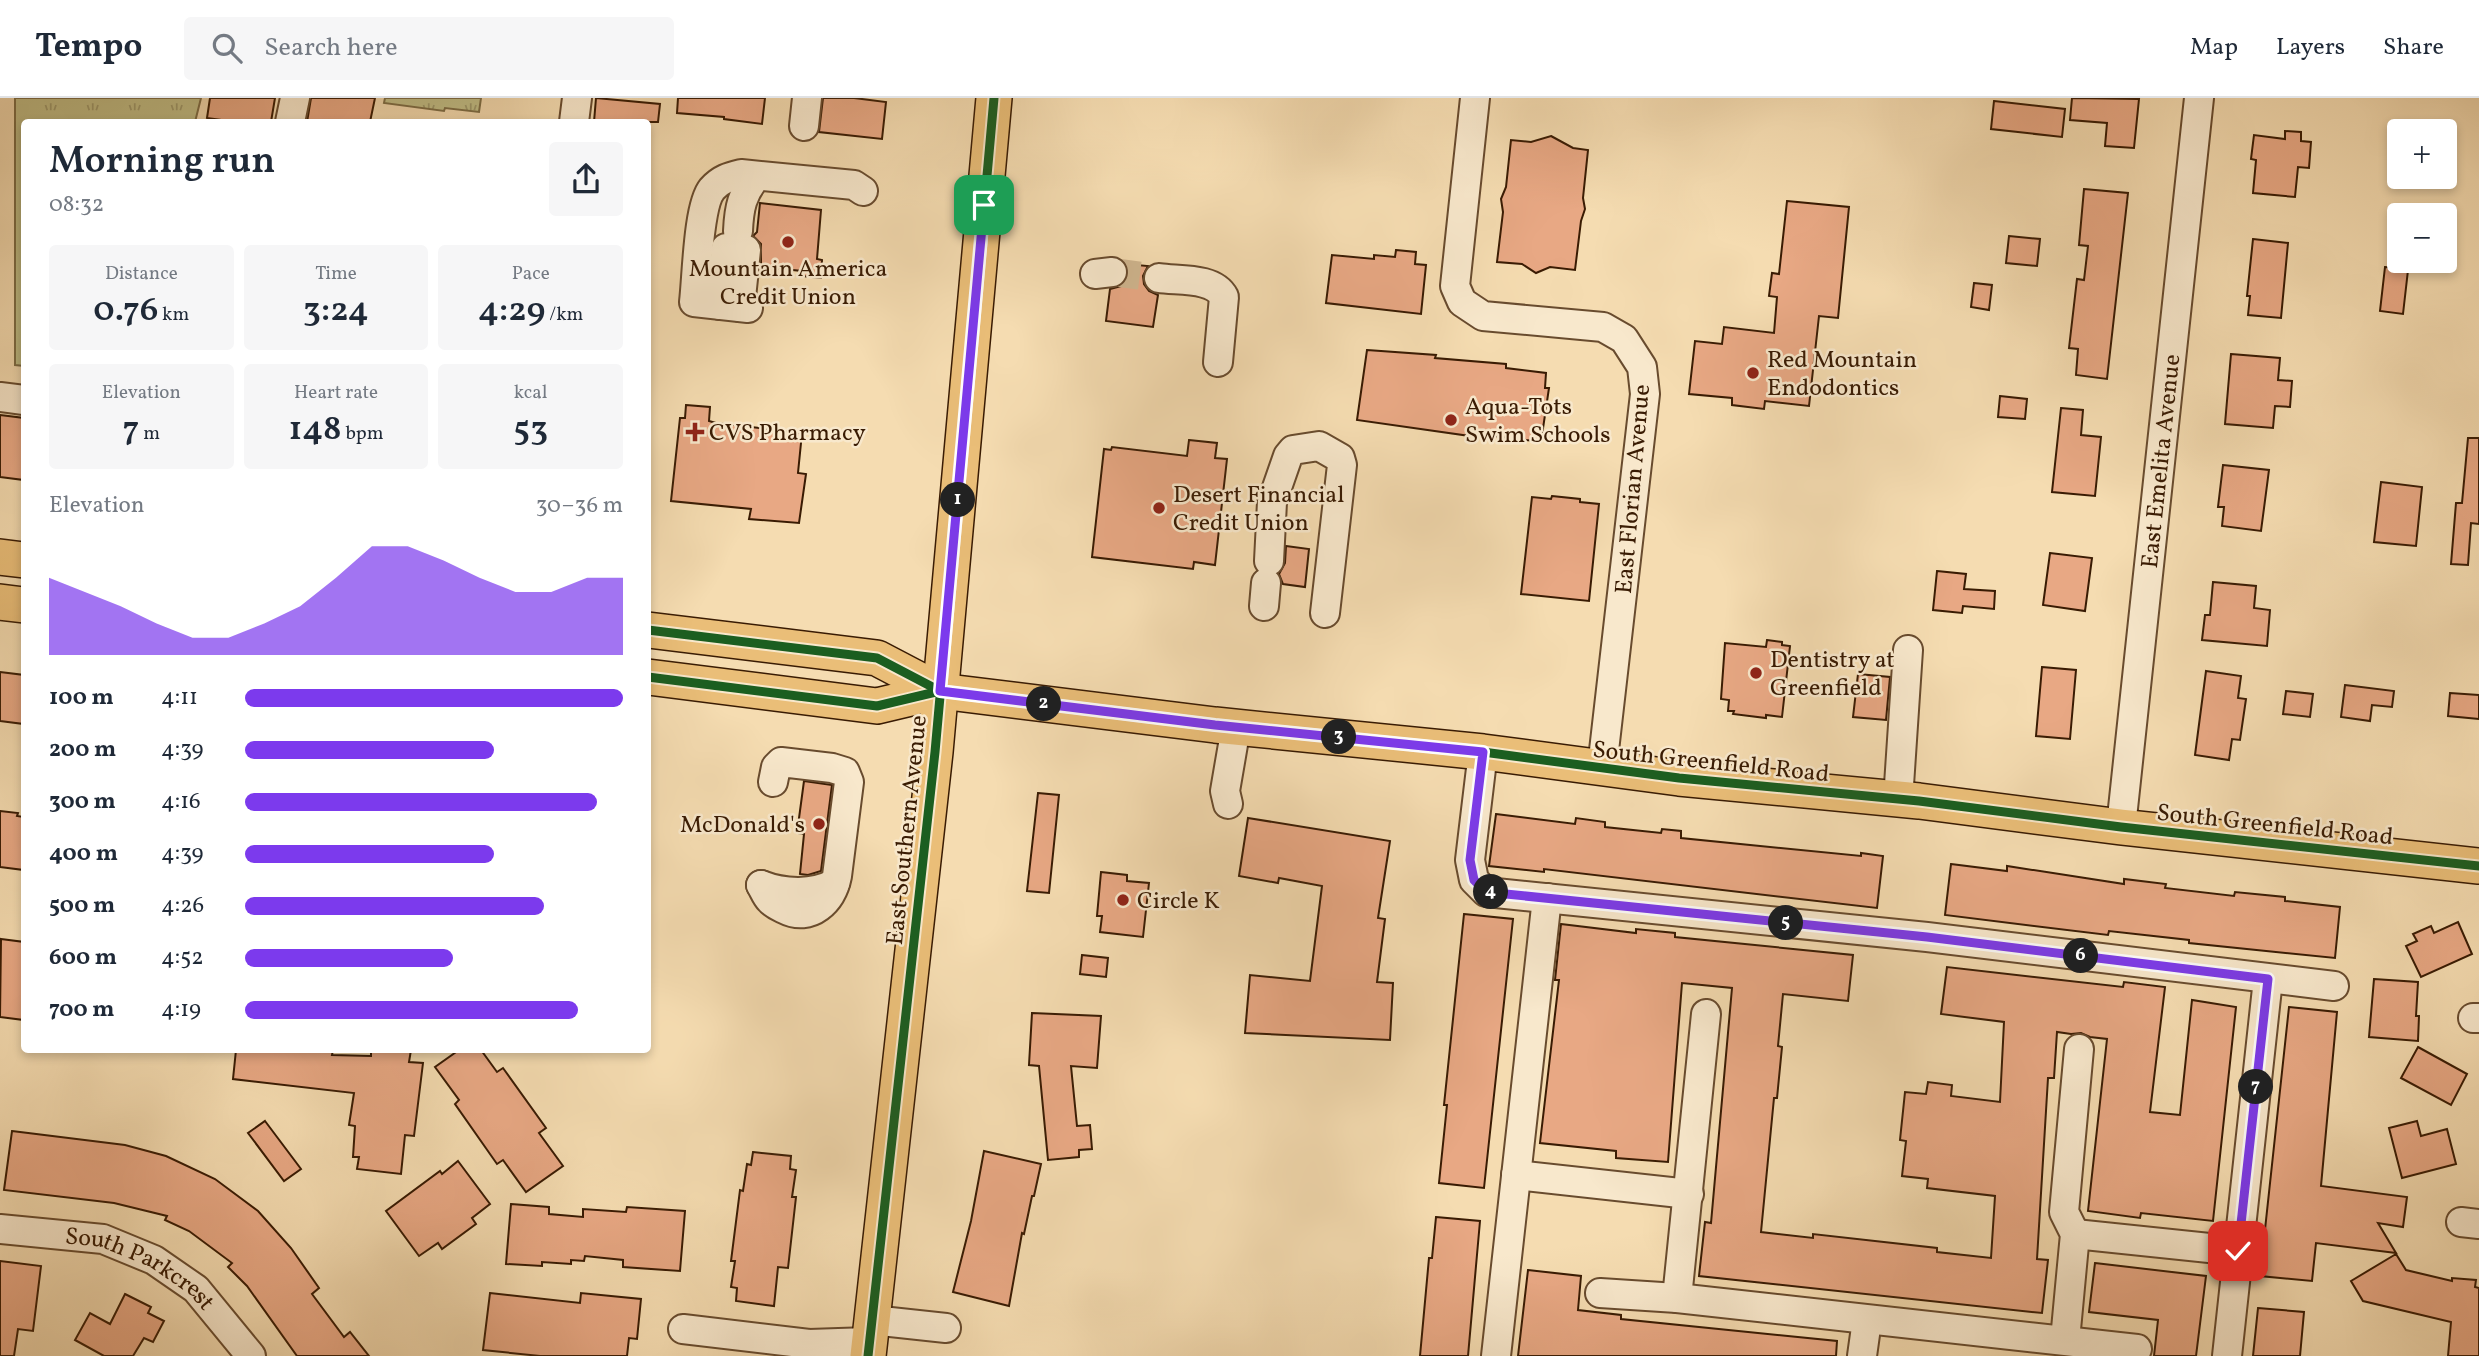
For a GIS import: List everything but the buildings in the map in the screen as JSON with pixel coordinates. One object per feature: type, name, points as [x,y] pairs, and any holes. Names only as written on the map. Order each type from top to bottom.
[{"type":"main road","name":"East Southern Avenue","points":[[870,1339],[940,691],[994,98]]},
{"type":"main road","points":[[0,557],[21,560]]},
{"type":"main road","points":[[0,602],[21,605]]},
{"type":"main road","name":"South Greenfield Road","points":[[651,630],[877,658],[940,691]]},
{"type":"main road","name":"South Greenfield Road","points":[[651,677],[877,706],[940,691],[1236,727],[1483,752],[1602,768],[2479,866]]},
{"type":"street","points":[[291,119],[295,98]]},
{"type":"street","points":[[574,119],[577,98]]},
{"type":"street","points":[[804,127],[807,98]]},
{"type":"street","name":"East Florian Avenue","points":[[1475,98],[1455,286],[1462,302],[1483,316],[1603,327],[1624,339],[1642,367],[1645,394],[1602,768]]},
{"type":"street","name":"East Emelita Avenue","points":[[2121,827],[2199,98]]},
{"type":"street","points":[[756,176],[754,191],[737,240],[735,306],[694,302],[704,206],[711,190],[725,178],[756,176],[854,186],[863,191]]},
{"type":"street","points":[[1159,278],[1208,284],[1222,292],[1224,297],[1218,362]]},
{"type":"street","points":[[0,397],[21,400]]},
{"type":"street","points":[[1266,583],[1272,502],[1288,456],[1293,450],[1319,446],[1340,458],[1342,464],[1325,613]]},
{"type":"street","points":[[1898,800],[1908,650]]},
{"type":"street","points":[[1228,804],[1225,791],[1236,727]]},
{"type":"street","points":[[1483,752],[1470,860],[1474,880],[1486,892],[1927,937],[2334,986]]},
{"type":"street","points":[[761,885],[771,902],[789,912],[804,914],[817,910],[829,899],[835,883],[848,776],[845,772],[832,768],[781,762],[776,766],[773,782]]},
{"type":"street","points":[[1496,1356],[1547,898]]},
{"type":"street","points":[[2227,1356],[2268,979]]},
{"type":"street","points":[[1676,1298],[1706,1014]]},
{"type":"street","points":[[2065,1340],[2075,1234],[2064,1212],[2080,1049]]},
{"type":"street","points":[[1516,1175],[1689,1194]]},
{"type":"street","name":"South Parkcrest","points":[[0,1228],[103,1239],[154,1260],[196,1289],[251,1356]]},
{"type":"street","points":[[2075,1234],[2238,1251]]},
{"type":"street","points":[[1601,1293],[1676,1298],[2137,1349]]},
{"type":"street","points":[[1863,1356],[1867,1320]]},
{"type":"street","points":[[684,1321],[809,1344],[870,1339],[946,1328]]},
{"type":"green space","points":[[15,98],[201,98],[196,119],[21,119],[21,366],[15,365]]},
{"type":"green space","points":[[385,98],[481,98],[479,112],[445,108],[444,111],[384,103]]},
{"type":"tunnel","points":[[1112,272],[1159,278]]},
{"type":"cycle path","points":[[868,1356],[935,752],[994,98]]},
{"type":"cycle path","points":[[651,630],[877,658],[940,691],[1215,725],[1483,752],[1679,778],[1919,801],[2121,827],[2479,866]]},
{"type":"cycle path","points":[[651,677],[877,706],[940,691]]},
{"type":"place","name":"Mountain America Credit Union","points":[[788,242]]},
{"type":"place","name":"Red Mountain Endodontics","points":[[1753,373]]},
{"type":"place","name":"Aqua-Tots Swim Schools","points":[[1451,420]]},
{"type":"place","name":"CVS Pharmacy","points":[[695,432]]},
{"type":"place","name":"Desert Financial Credit Union","points":[[1159,508]]},
{"type":"place","name":"Dentistry at Greenfield","points":[[1756,673]]},
{"type":"place","name":"McDonald's","points":[[819,824]]},
{"type":"place","name":"Circle K","points":[[1123,900]]},
{"type":"route","points":[[984,205],[940,691],[1215,725],[1483,752],[1470,860],[1474,880],[1486,892],[1927,937],[2268,979],[2238,1251]]}]
